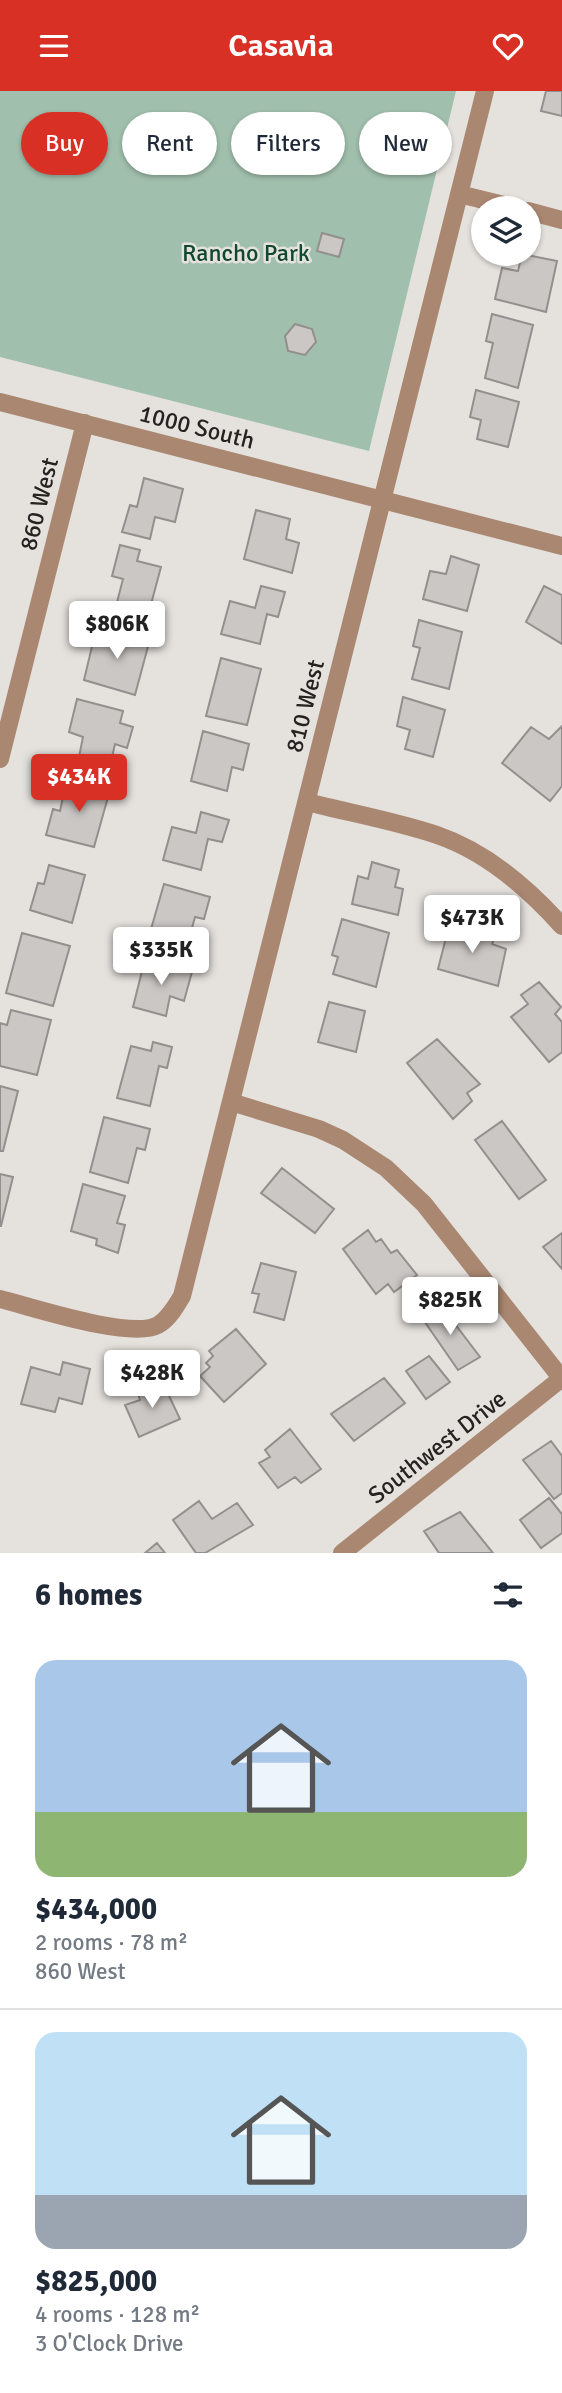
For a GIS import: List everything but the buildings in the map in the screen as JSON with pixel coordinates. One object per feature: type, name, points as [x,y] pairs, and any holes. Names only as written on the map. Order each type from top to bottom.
[{"type":"street","name":"810 West","points":[[0,1299],[118,1328],[139,1329],[158,1325],[172,1312],[182,1296],[485,91]]},
{"type":"street","points":[[459,194],[471,197]]},
{"type":"street","points":[[541,214],[562,220]]},
{"type":"street","name":"1000 South","points":[[0,402],[562,546]]},
{"type":"street","name":"860 West","points":[[0,759],[85,423]]},
{"type":"street","points":[[307,802],[437,835],[461,845],[505,872],[525,888],[562,926]]},
{"type":"street","points":[[231,1102],[319,1129],[343,1140],[386,1168],[424,1204],[562,1379]]},
{"type":"street","name":"Southwest Drive","points":[[342,1553],[562,1379]]},
{"type":"green space","name":"Rancho Park","points":[[0,91],[456,91],[451,112],[359,112],[359,175],[436,175],[369,451],[0,357]]}]
